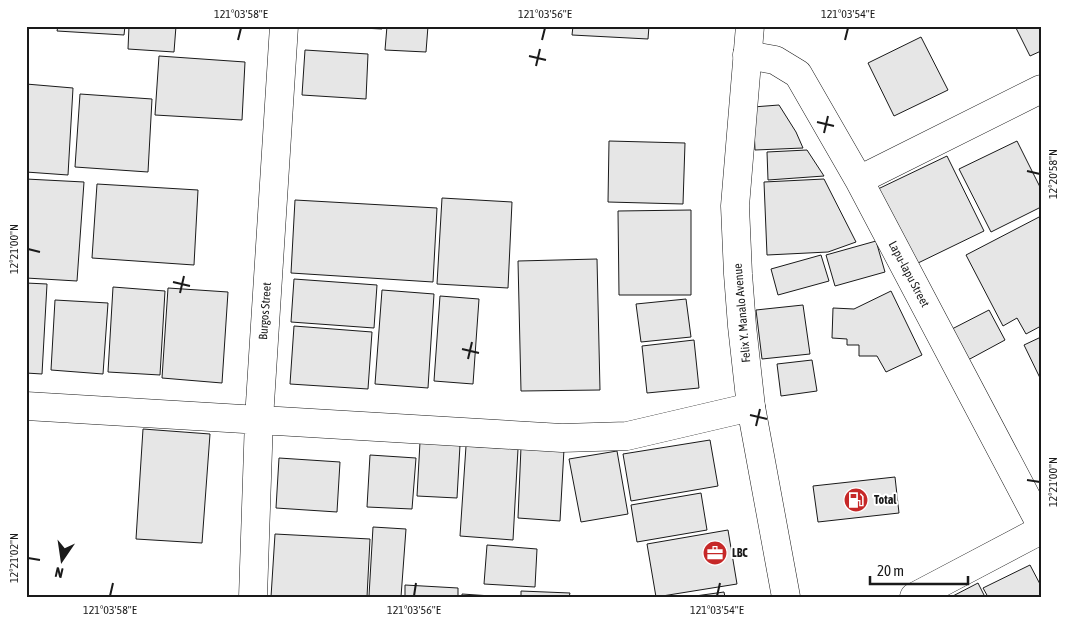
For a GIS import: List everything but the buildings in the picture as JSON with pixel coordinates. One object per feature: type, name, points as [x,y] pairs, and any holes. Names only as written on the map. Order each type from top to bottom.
[{"type":"street","name":"Burgos Street","points":[[253,597],[258,419],[284,26]]},
{"type":"street","name":"Felix Y. Manalo Avenue","points":[[750,26],[736,206],[742,326],[751,407],[786,597]]},
{"type":"street","name":"Lapu-lapu Street","points":[[747,55],[775,60],[798,74],[859,180],[1041,525]]},
{"type":"street","points":[[859,180],[1041,89]]},
{"type":"street","points":[[26,406],[572,438],[627,436],[751,407]]},
{"type":"street","points":[[914,597],[1041,530]]},
{"type":"place","name":"Total","points":[[856,500]]},
{"type":"place","name":"LBC","points":[[715,553]]}]
